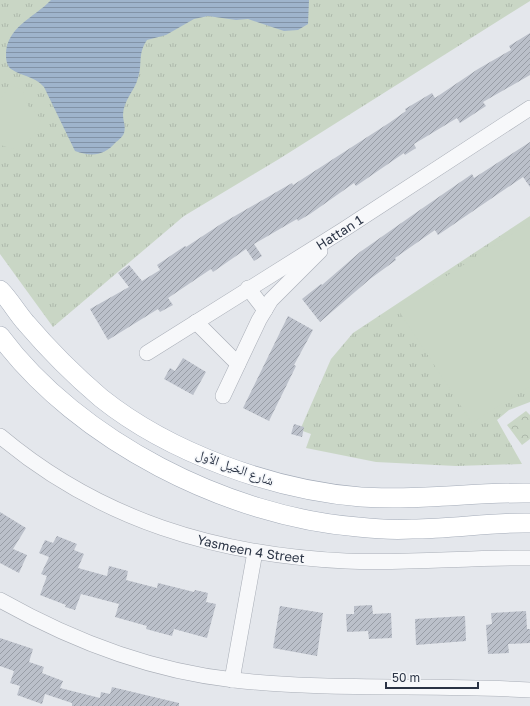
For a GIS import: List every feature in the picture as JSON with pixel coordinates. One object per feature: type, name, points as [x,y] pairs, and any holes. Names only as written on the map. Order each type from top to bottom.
[{"type":"main road","name":"شارع الخيل الأول","points":[[2,290],[25,322],[59,360],[102,398],[151,431],[202,457],[255,477],[305,490],[361,497],[530,493]]},
{"type":"main road","points":[[0,336],[38,378],[83,420],[137,454],[192,484],[247,504],[302,519],[358,527],[412,529],[530,523]]},
{"type":"street","name":"Hattan 1","points":[[147,353],[248,288],[343,230],[530,108]]},
{"type":"street","points":[[223,396],[265,310],[279,290],[343,230]]},
{"type":"street","points":[[248,288],[265,310]]},
{"type":"street","points":[[196,322],[238,364]]},
{"type":"street","name":"Yasmeen 4 Street","points":[[0,436],[23,455],[82,493],[145,522],[211,544],[255,552],[347,561],[530,558]]},
{"type":"street","points":[[232,680],[255,552]]},
{"type":"street","points":[[0,600],[26,615],[75,638],[126,656],[179,670],[232,680],[320,686],[491,687],[530,690]]},
{"type":"green space","points":[[0,0],[530,1],[279,159],[184,216],[53,327],[0,254]]},
{"type":"green space","points":[[10,86],[22,89],[28,106],[37,113],[41,122],[36,132],[20,151],[0,145],[0,99]]},
{"type":"green space","points":[[530,216],[530,402],[509,410],[497,420],[522,464],[456,466],[376,462],[306,448],[311,434],[300,430],[331,359],[353,333]]},
{"type":"green space","points":[[530,222],[530,386],[472,423],[397,308]]},
{"type":"green space","points":[[526,411],[530,415],[530,439],[522,445],[507,425]]},
{"type":"water","points":[[51,0],[309,0],[308,24],[298,30],[284,31],[248,19],[236,20],[208,16],[194,19],[166,35],[147,40],[142,50],[138,78],[125,105],[123,117],[125,130],[123,134],[120,139],[102,153],[87,154],[75,151],[44,87],[36,80],[19,74],[11,69],[7,61],[7,45],[16,30]]},
{"type":"building","points":[[530,33],[530,75],[483,102],[486,106],[460,123],[457,118],[414,144],[416,148],[405,155],[404,153],[356,186],[354,183],[310,214],[298,221],[297,219],[254,244],[262,256],[254,261],[246,249],[213,272],[211,269],[168,298],[173,305],[160,312],[158,309],[108,340],[90,309],[129,287],[118,273],[129,265],[142,281],[160,270],[157,265],[185,246],[186,247],[221,224],[292,183],[293,185],[389,123],[406,111],[405,109],[432,93],[435,98],[478,69],[511,50],[509,46]]},
{"type":"building","points":[[530,142],[530,187],[523,177],[438,235],[435,230],[395,258],[396,260],[370,279],[320,322],[302,299],[321,284],[322,285],[360,252],[472,174],[474,178]]},
{"type":"building","points":[[288,316],[313,330],[294,365],[296,366],[269,421],[243,408]]},
{"type":"building","points":[[183,358],[206,372],[193,395],[164,379],[170,368],[175,371]]},
{"type":"building","points":[[294,424],[304,427],[302,437],[291,434]]},
{"type":"building","points":[[0,512],[26,528],[13,549],[27,555],[19,573],[0,563]]},
{"type":"building","points":[[57,536],[77,544],[74,550],[84,554],[78,568],[107,576],[109,566],[128,571],[126,580],[157,588],[158,583],[194,592],[195,590],[208,593],[206,602],[216,604],[207,638],[174,629],[172,636],[146,629],[147,626],[115,617],[119,604],[81,594],[75,610],[40,595],[47,576],[41,574],[49,557],[39,553],[45,540],[53,543]]},
{"type":"building","points":[[372,605],[373,614],[391,613],[392,638],[369,639],[368,631],[347,632],[346,614],[354,614],[354,606]]},
{"type":"building","points":[[280,606],[323,613],[317,656],[273,648]]},
{"type":"building","points":[[526,611],[527,629],[530,629],[530,643],[508,644],[509,653],[488,654],[486,625],[492,624],[491,613]]},
{"type":"building","points":[[465,616],[466,641],[416,645],[415,619]]},
{"type":"building","points":[[0,638],[33,649],[29,662],[44,667],[42,673],[63,681],[60,688],[100,698],[101,692],[110,694],[112,687],[179,703],[179,706],[72,706],[72,703],[45,694],[42,704],[17,695],[20,686],[10,683],[14,671],[0,666]]}]
